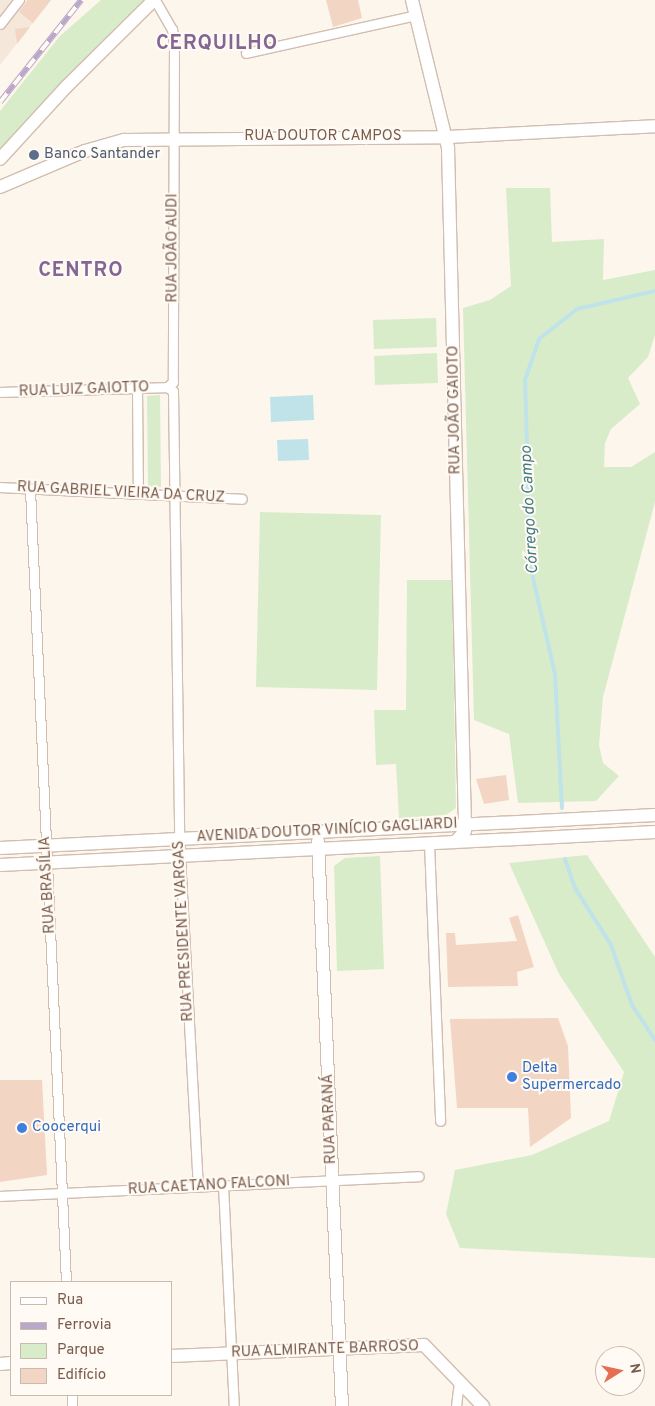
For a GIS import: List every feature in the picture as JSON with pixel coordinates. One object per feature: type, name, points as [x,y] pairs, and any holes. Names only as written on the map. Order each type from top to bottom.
[{"type":"street","points":[[0,24],[19,0]]},
{"type":"street","points":[[0,159],[66,87],[154,0]]},
{"type":"street","name":"RUA JOÃO AUDI","points":[[154,0],[172,29],[174,44],[173,382],[168,387],[173,391],[174,496]]},
{"type":"street","name":"RUA JOÃO GAIOTO","points":[[412,0],[448,137],[464,824]]},
{"type":"street","points":[[246,53],[416,15]]},
{"type":"street","name":"RUA DOUTOR CAMPOS","points":[[0,187],[112,142],[173,138],[448,137],[655,126]]},
{"type":"street","name":"RUA LUIZ GAIOTTO","points":[[0,392],[168,387]]},
{"type":"street","points":[[137,388],[138,494]]},
{"type":"street","name":"RUA GABRIEL VIEIRA DA CRUZ","points":[[0,487],[242,499]]},
{"type":"street","name":"RUA BRASÍLIA","points":[[30,488],[66,1281]]},
{"type":"street","name":"RUA PRESIDENTE VARGAS","points":[[174,496],[179,838],[198,1186]]},
{"type":"street","name":"AVENIDA DOUTOR VINÍCIO GAGLIARDI","points":[[0,848],[655,815]]},
{"type":"street","points":[[455,842],[465,831],[464,824]]},
{"type":"street","points":[[438,825],[429,836],[429,844],[440,1120]]},
{"type":"street","name":"RUA PARANÁ","points":[[318,831],[342,1406]]},
{"type":"street","name":"AVENIDA DOUTOR VINÍCIO GAGLIARDI","points":[[0,865],[655,832]]},
{"type":"street","name":"RUA CAETANO FALCONI","points":[[0,1196],[419,1176]]},
{"type":"street","points":[[223,1185],[234,1406]]},
{"type":"street","name":"RUA ALMIRANTE BARROSO","points":[[172,1356],[424,1345],[483,1406]]},
{"type":"street","points":[[456,1406],[459,1382]]},
{"type":"shaded area","points":[[0,0],[51,0],[0,65]]},
{"type":"green space","points":[[101,0],[145,0],[0,151],[0,111],[60,36]]},
{"type":"green space","points":[[506,188],[550,188],[552,242],[604,239],[603,280],[655,270],[655,335],[648,357],[628,378],[640,404],[611,429],[605,443],[604,467],[631,467],[655,452],[655,502],[603,697],[599,745],[603,763],[619,776],[596,801],[518,803],[509,734],[474,720],[463,308],[490,300],[511,286]]},
{"type":"green space","points":[[436,318],[437,347],[374,349],[373,320]]},
{"type":"green space","points":[[437,353],[438,383],[375,385],[374,356]]},
{"type":"green space","points":[[160,395],[161,487],[148,486],[147,396]]},
{"type":"green space","points":[[260,512],[381,515],[377,690],[256,687]]},
{"type":"green space","points":[[407,580],[452,580],[456,808],[446,815],[399,818],[396,764],[376,765],[374,710],[406,710]]},
{"type":"green space","points":[[587,855],[655,957],[655,1258],[460,1248],[446,1214],[455,1170],[532,1155],[609,1121],[624,1072],[559,974],[509,863]]},
{"type":"green space","points":[[380,856],[384,969],[337,971],[334,866],[345,858]]},
{"type":"water","points":[[313,395],[314,420],[271,422],[270,397]]},
{"type":"water","points":[[308,439],[309,460],[278,461],[277,440]]},
{"type":"building","points":[[28,0],[51,0],[33,23],[19,12]]},
{"type":"building","points":[[326,0],[358,0],[362,18],[333,27]]},
{"type":"building","points":[[30,27],[17,44],[15,29]]},
{"type":"building","points":[[506,775],[509,800],[484,804],[476,779]]},
{"type":"building","points":[[518,915],[534,967],[517,972],[518,986],[448,987],[446,933],[455,933],[456,945],[517,941],[509,918]]},
{"type":"building","name":"Delta Supermercado","points":[[558,1018],[568,1046],[571,1118],[530,1147],[528,1108],[457,1108],[450,1019]]},
{"type":"building","name":"Coocerqui","points":[[0,1080],[42,1080],[47,1175],[0,1182]]},
{"type":"waterway","name":"Córrego do Campo","points":[[562,808],[555,674],[530,565],[525,380],[539,339],[577,309],[655,291]]},
{"type":"waterway","name":"Córrego do Campo","points":[[565,859],[575,888],[611,945],[632,1005],[655,1040]]},
{"type":"railway","points":[[0,102],[81,0]]},
{"type":"place","name":"Banco Santander","points":[[34,155]]},
{"type":"place","name":"Delta Supermercado","points":[[512,1077]]},
{"type":"place","name":"Coocerqui","points":[[22,1128]]},
{"type":"district","name":"CERQUILHO","points":[[217,44]]},
{"type":"district","name":"CENTRO","points":[[81,271]]}]
